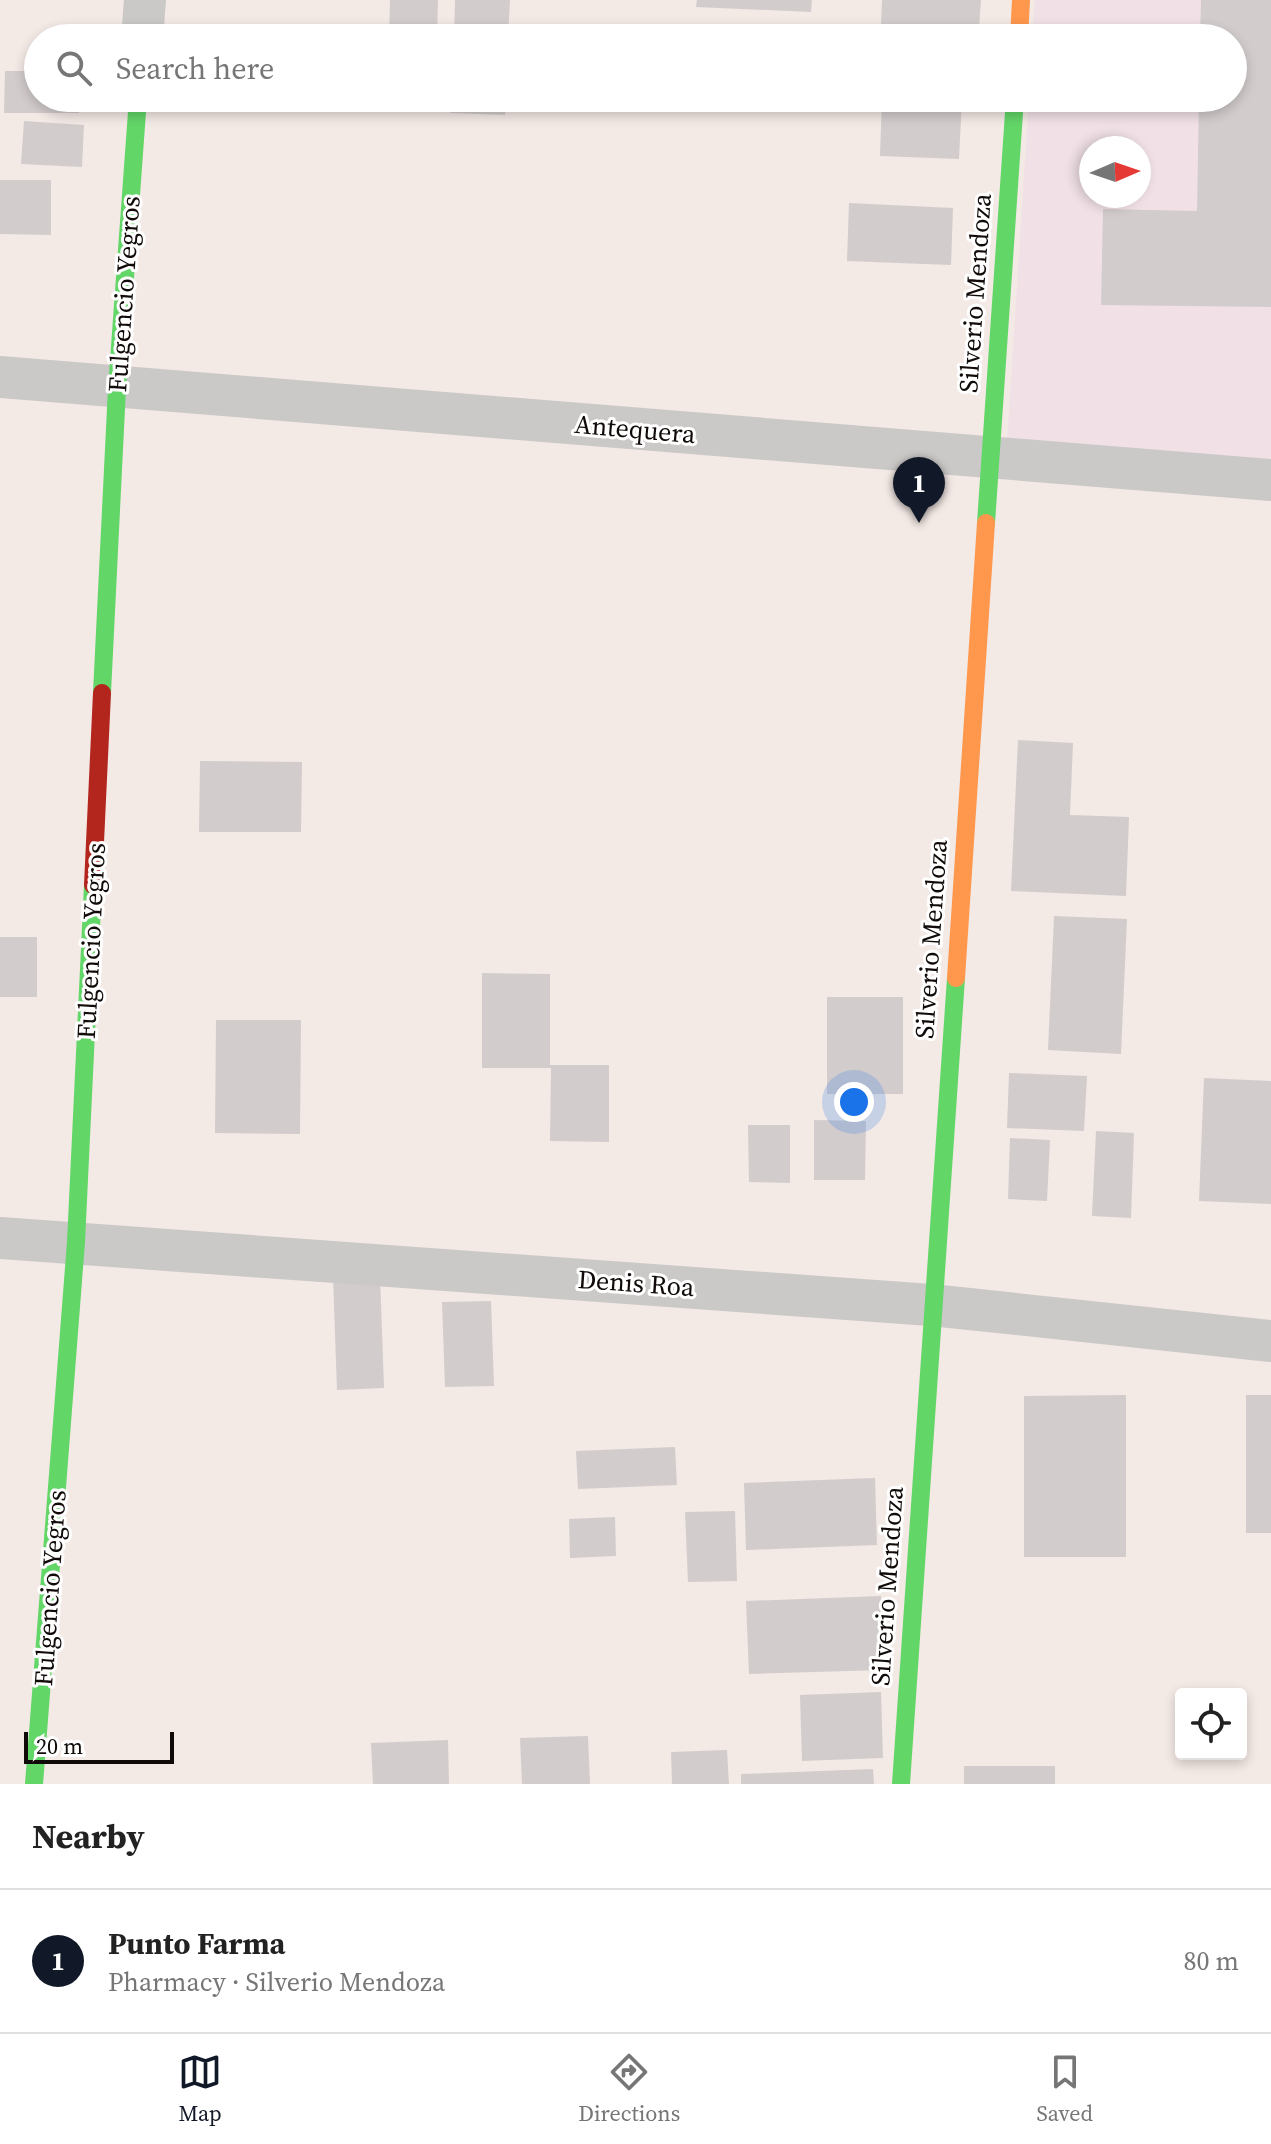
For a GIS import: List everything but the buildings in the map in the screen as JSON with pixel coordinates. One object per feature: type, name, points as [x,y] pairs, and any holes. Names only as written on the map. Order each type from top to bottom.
[{"type":"main road","points":[[1020,24],[1021,0]]},
{"type":"main road","name":"Fulgencio Yegros","points":[[34,1784],[76,1242],[117,388],[137,112]]},
{"type":"main road","name":"Silverio Mendoza","points":[[901,1784],[1014,112]]},
{"type":"street","points":[[143,24],[145,0]]},
{"type":"street","name":"Antequera","points":[[0,377],[1271,480]]},
{"type":"street","name":"Denis Roa","points":[[0,1238],[931,1305],[1271,1341]]},
{"type":"shaded area","points":[[1035,0],[1271,0],[1271,464],[1007,443],[1028,112],[1247,112],[1247,24],[1033,24]]},
{"type":"traffic: fast","points":[[102,693],[117,388],[137,112]]},
{"type":"traffic: fast","points":[[986,523],[1014,112]]},
{"type":"traffic: fast","points":[[34,1784],[76,1242],[93,885]]},
{"type":"traffic: fast","points":[[901,1784],[956,978]]},
{"type":"traffic: slow","points":[[1020,24],[1021,0]]},
{"type":"traffic: slow","points":[[956,978],[986,523]]},
{"type":"traffic: jam","points":[[93,885],[102,693]]},
{"type":"place","name":"Punto Farma","points":[[919,523]]}]
